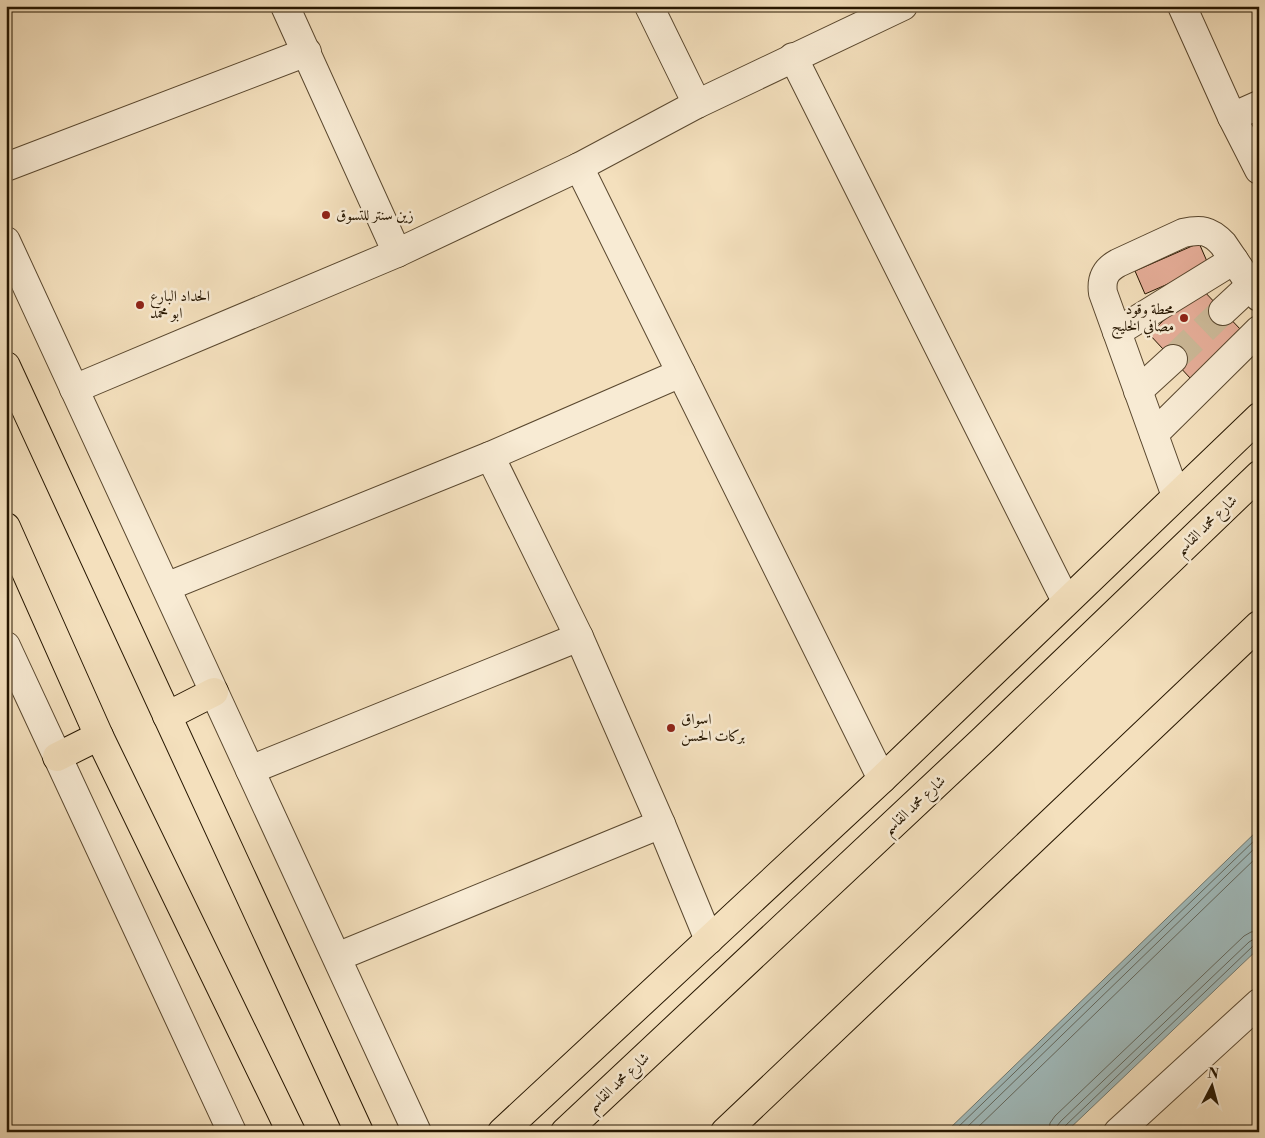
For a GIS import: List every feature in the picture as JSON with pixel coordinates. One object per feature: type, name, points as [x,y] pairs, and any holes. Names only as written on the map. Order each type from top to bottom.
[{"type":"main road","points":[[6,366],[16,414],[168,716],[359,1132]]},
{"type":"main road","points":[[502,1132],[882,779],[1259,417]]},
{"type":"main road","name":"شارع محمد القاسم","points":[[565,1132],[976,746],[1259,475]]},
{"type":"main road","points":[[1176,496],[1195,535]]},
{"type":"main road","points":[[6,527],[99,736],[291,1132]]},
{"type":"main road","points":[[725,1132],[1259,625]]},
{"type":"main road","points":[[168,716],[214,692]]},
{"type":"main road","points":[[57,757],[99,736]]},
{"type":"street","points":[[286,6],[397,253]]},
{"type":"street","points":[[649,6],[697,104]]},
{"type":"street","points":[[74,389],[397,253],[579,167],[697,104],[903,6]]},
{"type":"street","points":[[1182,6],[1232,117],[1259,170]]},
{"type":"street","points":[[6,167],[307,52]]},
{"type":"street","points":[[793,57],[1066,601]]},
{"type":"street","points":[[1232,117],[1259,105]]},
{"type":"street","points":[[579,167],[882,779]]},
{"type":"street","points":[[1176,496],[1103,293],[1102,279],[1111,266],[1183,234],[1201,231],[1210,233],[1223,244],[1255,291],[1223,311]]},
{"type":"street","points":[[6,242],[417,1132]]},
{"type":"street","points":[[1117,332],[1234,260]]},
{"type":"street","points":[[1154,434],[1259,330]]},
{"type":"street","points":[[1138,391],[1172,359]]},
{"type":"street","points":[[166,587],[490,456],[680,373]]},
{"type":"street","points":[[490,456],[579,637],[661,824],[709,940]]},
{"type":"street","points":[[250,770],[579,637]]},
{"type":"street","points":[[6,646],[232,1132]]},
{"type":"street","points":[[337,957],[661,824]]},
{"type":"street","points":[[1118,1132],[1259,1003]]},
{"type":"water","points":[[1259,829],[1259,948],[1066,1132],[946,1132]]},
{"type":"building","points":[[1199,243],[1209,266],[1145,294],[1135,271]]},
{"type":"building","points":[[1200,287],[1242,331],[1191,379],[1149,334]]},
{"type":"tunnel","points":[[1173,359],[1223,311]]},
{"type":"place","name":"زين سنتر للتسوق","points":[[326,215]]},
{"type":"place","name":"الحداد البارع ابو محمد","points":[[140,305]]},
{"type":"place","name":"محطة وقود مصافي الخليج","points":[[1184,318]]},
{"type":"place","name":"اسواق بركات الحسن","points":[[671,728]]}]
